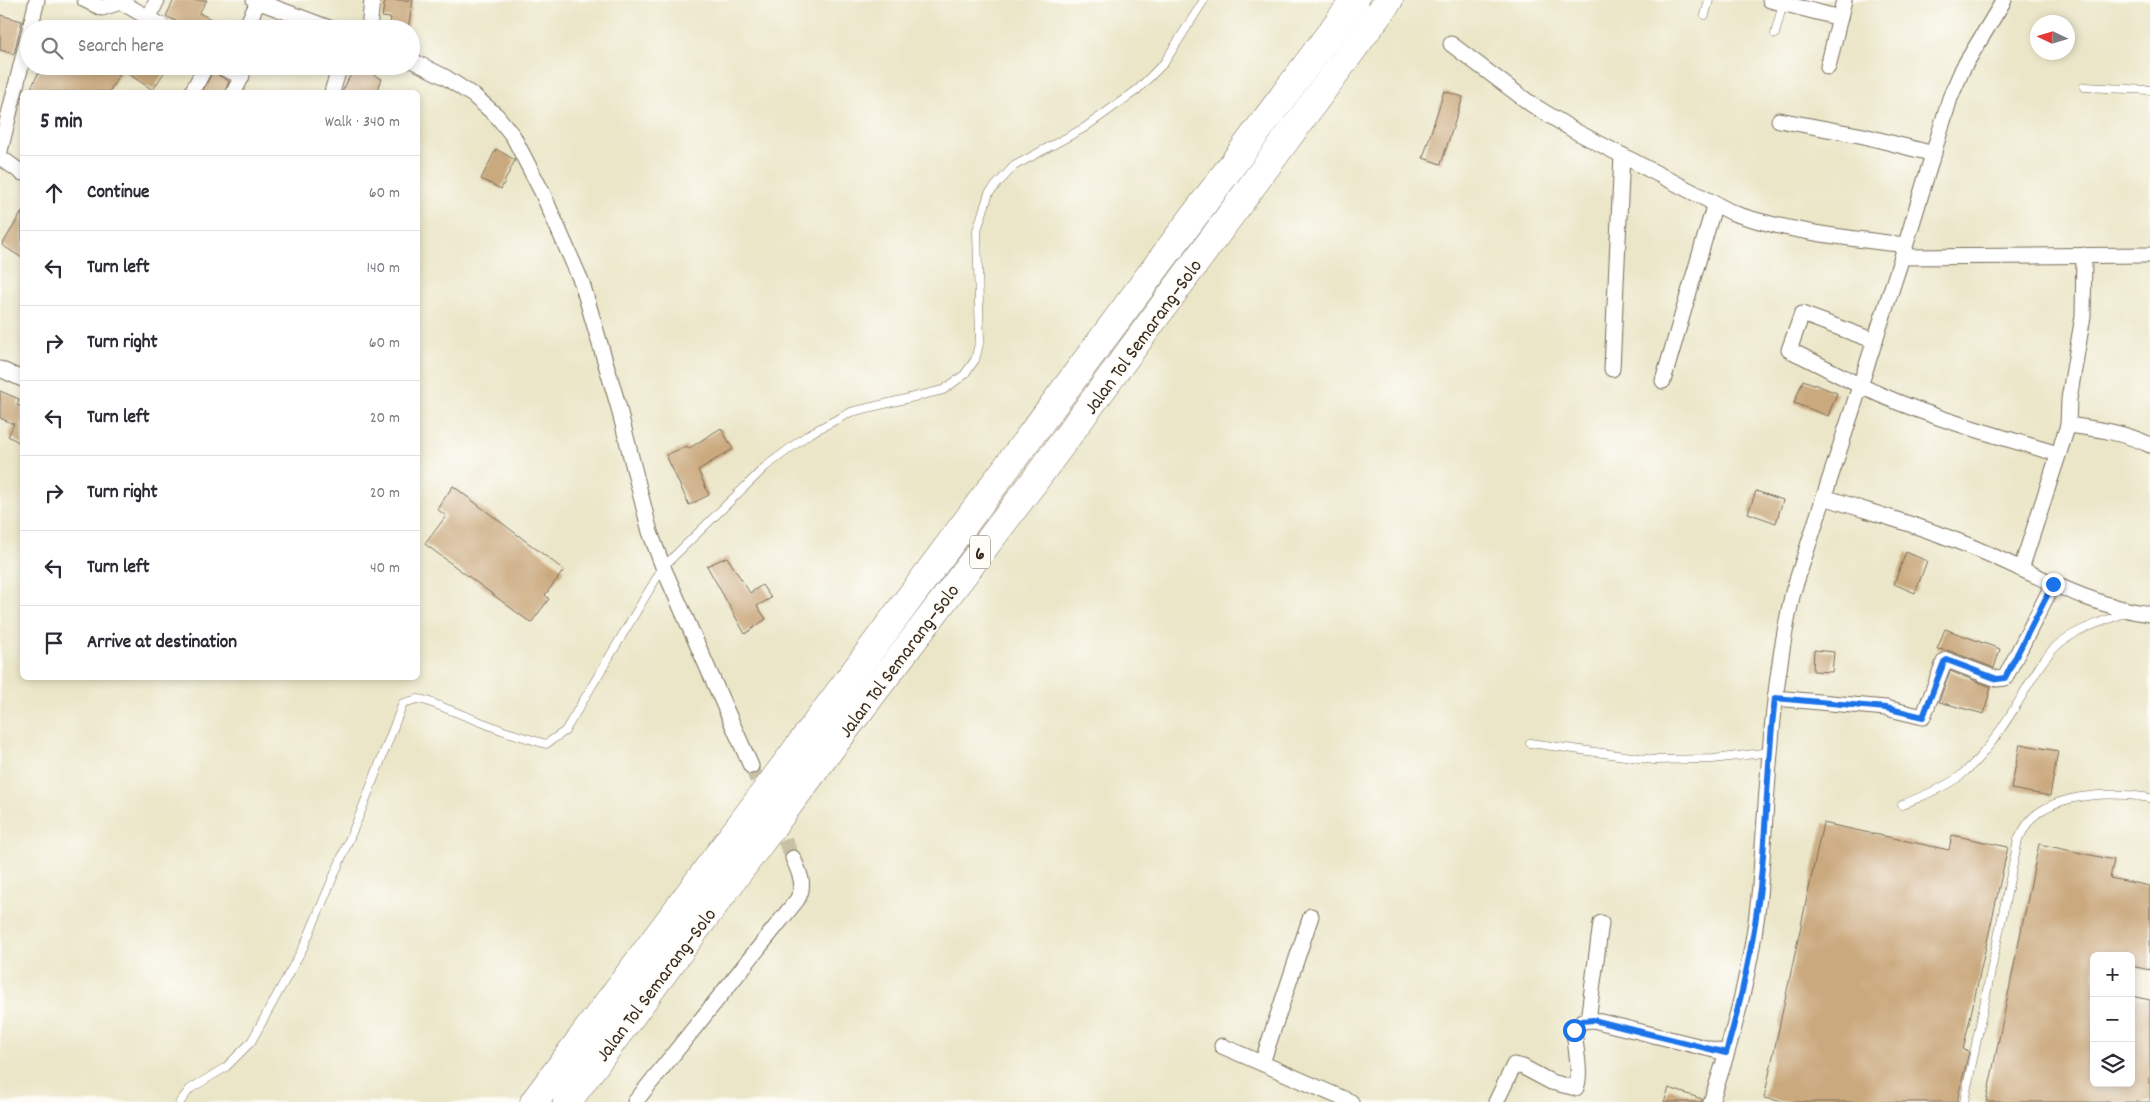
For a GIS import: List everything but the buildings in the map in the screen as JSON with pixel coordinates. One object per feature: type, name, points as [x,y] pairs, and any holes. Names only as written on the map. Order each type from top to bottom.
[{"type":"highway","name":"Jalan Tol Semarang–Solo","points":[[534,1102],[1355,0]]},
{"type":"highway","name":"Jalan Tol Semarang–Solo","points":[[568,1102],[832,748],[1039,475],[1389,0]]},
{"type":"street","points":[[32,20],[37,0]]},
{"type":"street","points":[[85,0],[102,8],[121,2],[152,20]]},
{"type":"street","points":[[149,17],[157,0]]},
{"type":"street","points":[[370,20],[372,0]]},
{"type":"street","points":[[1828,67],[1844,0]]},
{"type":"street","points":[[1711,1102],[1739,1006],[1754,934],[1760,886],[1775,698],[1785,630],[1794,592],[1904,251],[1950,98],[1963,68],[2004,0]]},
{"type":"street","points":[[1777,1],[1840,18]]},
{"type":"street","points":[[251,20],[264,2],[309,20]]},
{"type":"street","points":[[1451,44],[1531,104],[1575,131],[1715,203],[1751,219],[1779,226],[1856,239],[1904,251],[2150,255]]},
{"type":"street","points":[[420,65],[474,96],[497,116],[513,136],[542,192],[582,283],[621,414],[650,532],[663,567],[751,766]]},
{"type":"street","points":[[0,151],[20,69]]},
{"type":"street","points":[[193,90],[201,75]]},
{"type":"street","points":[[235,90],[242,76],[240,75]]},
{"type":"street","points":[[333,90],[337,75]]},
{"type":"street","points":[[1779,120],[1864,136],[1934,154]]},
{"type":"street","points":[[1612,369],[1622,155]]},
{"type":"street","points":[[0,157],[20,172]]},
{"type":"street","points":[[1663,381],[1715,203]]},
{"type":"street","points":[[2021,569],[2068,426],[2069,399],[2083,316],[2084,255]]},
{"type":"street","points":[[1875,340],[1802,314],[1789,350],[1823,364],[1860,386],[1962,424],[2058,454]]},
{"type":"street","points":[[0,369],[20,378]]},
{"type":"street","points":[[2068,426],[2111,431],[2131,436],[2150,445]]},
{"type":"street","points":[[1824,497],[1945,536],[2088,598],[2129,611],[2150,614]]},
{"type":"street","points":[[1775,698],[1886,708],[1923,717],[1944,662],[1947,660],[1997,679],[2005,678],[2053,584]]},
{"type":"street","points":[[635,1102],[802,892],[802,883],[793,858]]},
{"type":"street","points":[[1262,1063],[1311,916]]},
{"type":"street","points":[[1588,1020],[1601,923]]},
{"type":"street","points":[[1496,1102],[1514,1065],[1523,1067],[1551,1082],[1576,1088],[1579,1069],[1575,1054],[1574,1030],[1577,1025],[1588,1020],[1726,1053]]},
{"type":"street","points":[[1222,1046],[1351,1102]]},
{"type":"lane","points":[[180,1102],[190,1089],[226,1066],[250,1042],[304,946],[360,814],[404,703],[410,700],[422,700],[546,744],[556,740],[565,731],[663,567],[765,466],[809,434],[851,412],[943,390],[964,375],[975,360],[980,340],[977,230],[989,193],[1014,166],[1084,128],[1137,90],[1164,63],[1204,0]]},
{"type":"lane","points":[[1706,14],[1709,0]]},
{"type":"lane","points":[[1774,34],[1777,1]]},
{"type":"lane","points":[[2084,87],[2150,90]]},
{"type":"lane","points":[[1902,805],[1948,784],[1979,758],[2060,643],[2075,633],[2129,611]]},
{"type":"lane","points":[[1530,743],[1654,760],[1713,759],[1770,752]]},
{"type":"lane","points":[[1964,1102],[2018,840],[2032,817],[2055,804],[2114,794],[2150,798]]},
{"type":"tunnel","points":[[751,766],[765,798]]},
{"type":"tunnel","points":[[775,819],[793,858]]},
{"type":"route","points":[[1574,1030],[1582,1021],[1593,1020],[1726,1053],[1749,965],[1754,934],[1760,886],[1775,698],[1886,708],[1923,717],[1944,662],[1947,660],[1997,679],[2005,678],[2053,584]]}]
